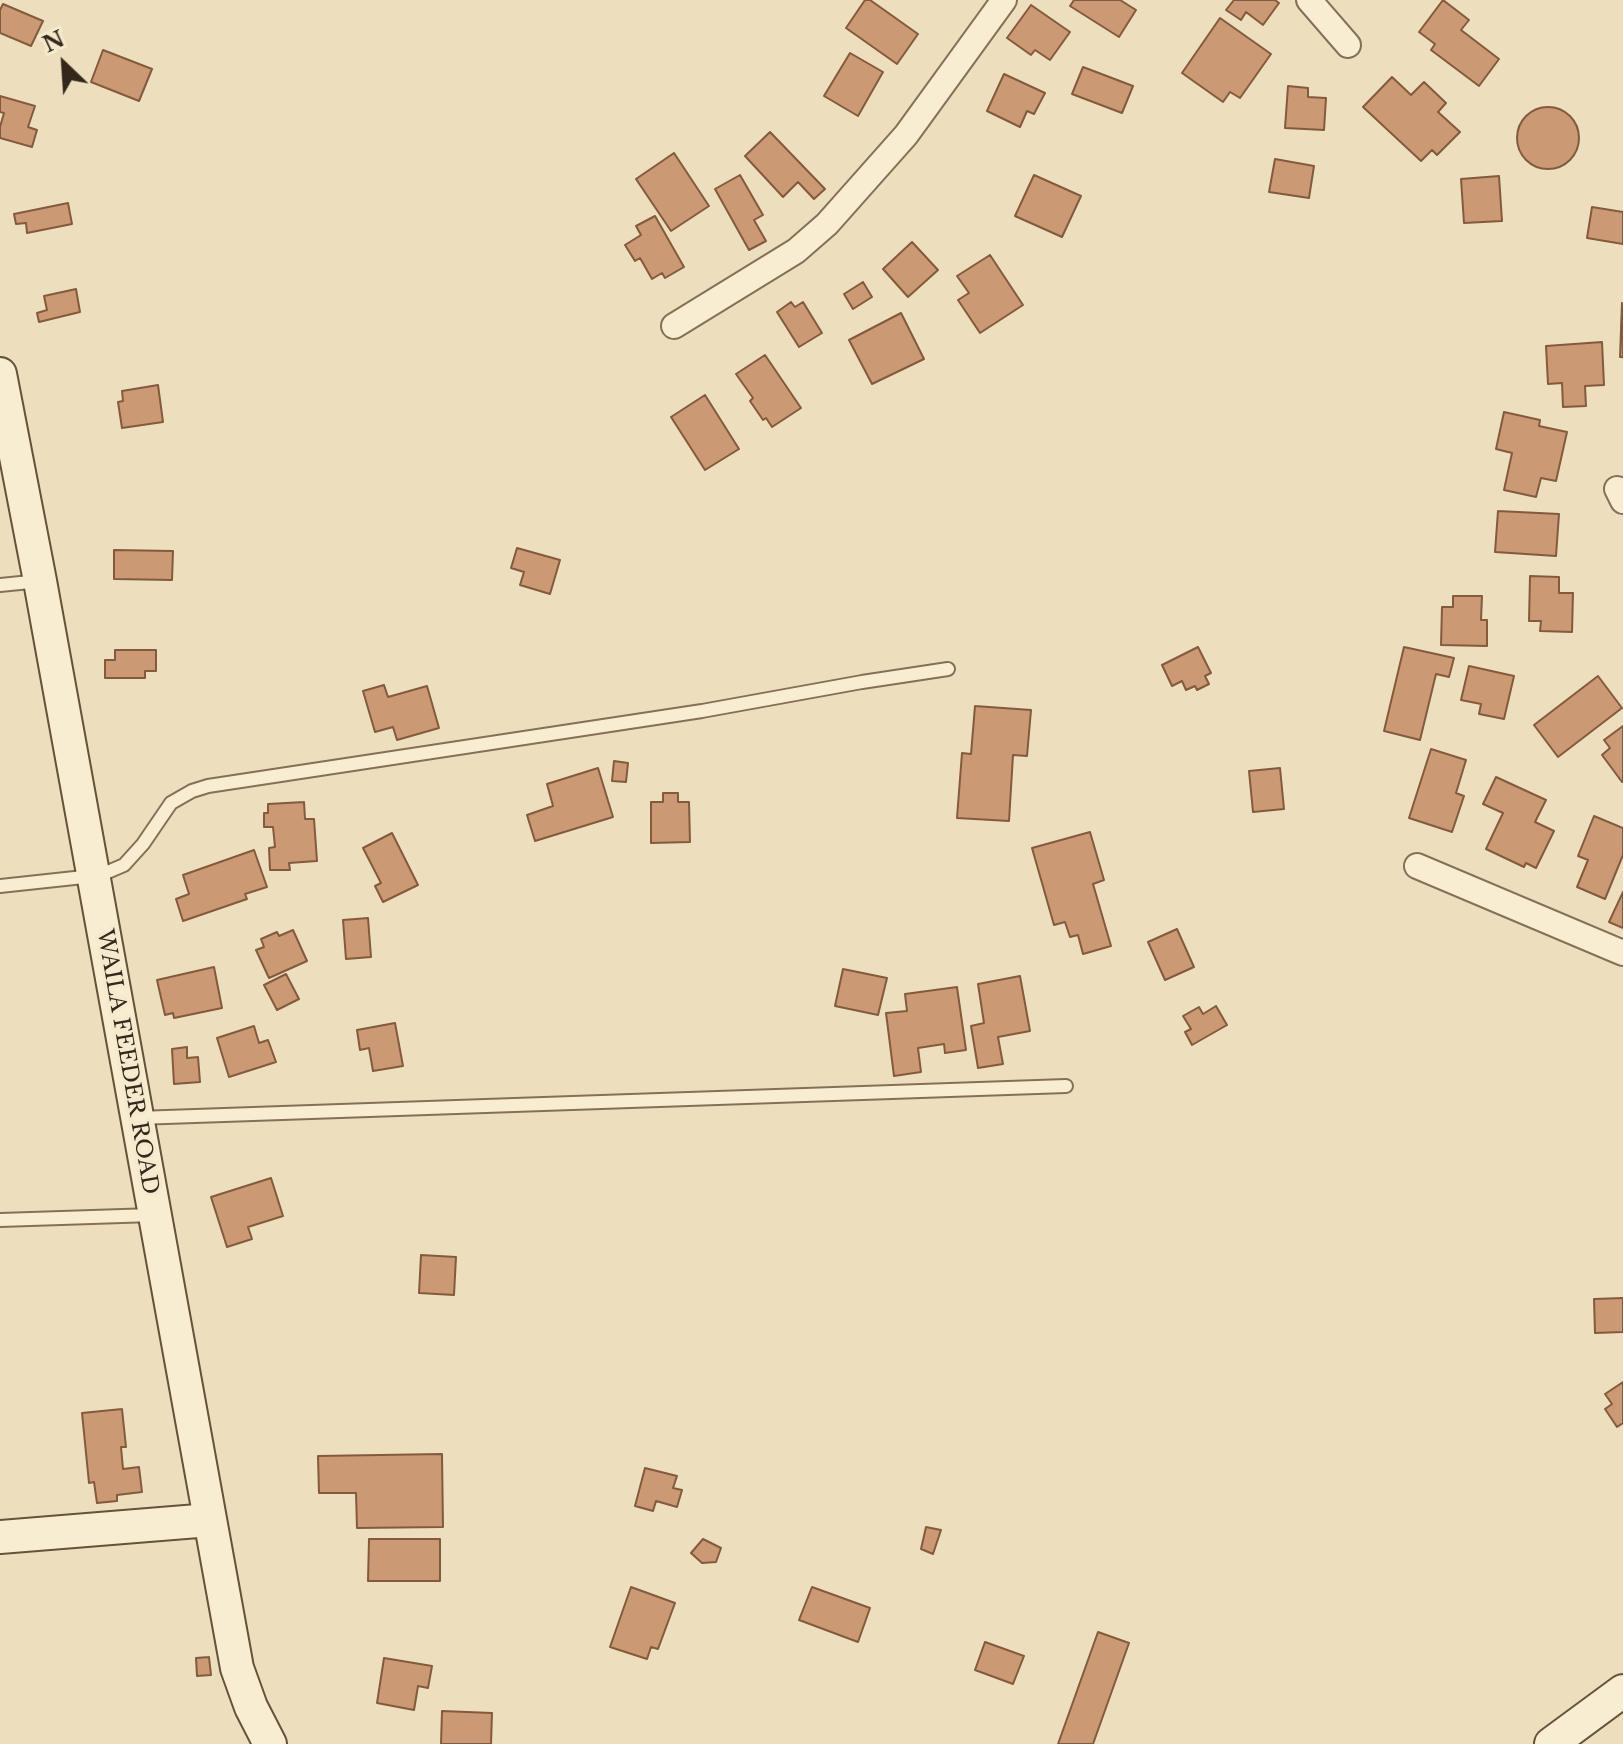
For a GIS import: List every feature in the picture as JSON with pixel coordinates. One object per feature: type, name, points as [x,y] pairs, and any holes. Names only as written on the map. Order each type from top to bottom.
[{"type":"street","points":[[674,326],[796,251],[827,224],[906,135],[1004,0]]},
{"type":"street","points":[[1309,0],[1348,45]]},
{"type":"street","name":"WAILA FEEDER ROAD","points":[[0,374],[237,1668],[251,1707],[270,1744]]},
{"type":"street","points":[[1417,866],[1623,953]]},
{"type":"street","points":[[0,1537],[210,1520]]},
{"type":"street","points":[[1551,1744],[1623,1691]]},
{"type":"lane","points":[[0,585],[40,581]]},
{"type":"lane","points":[[0,886],[93,876],[124,865],[143,844],[171,803],[208,786],[702,711],[948,669]]},
{"type":"lane","points":[[137,1118],[1066,1086]]},
{"type":"lane","points":[[0,1220],[155,1215]]},
{"type":"building","points":[[865,0],[870,0],[918,34],[897,64],[846,28]]},
{"type":"building","points":[[1074,0],[1120,0],[1136,10],[1119,37],[1070,6]]},
{"type":"building","points":[[1234,0],[1275,0],[1279,3],[1263,25],[1246,12],[1241,20],[1226,10]]},
{"type":"building","points":[[1443,0],[1469,20],[1461,30],[1499,59],[1479,86],[1431,50],[1435,44],[1419,32]]},
{"type":"building","points":[[3,4],[43,21],[31,46],[0,33]]},
{"type":"building","points":[[1031,5],[1070,32],[1050,60],[1035,50],[1031,55],[1007,38]]},
{"type":"building","points":[[1220,18],[1271,54],[1240,98],[1230,92],[1223,102],[1182,73]]},
{"type":"building","points":[[103,50],[152,69],[139,101],[91,82]]},
{"type":"building","points":[[850,53],[883,72],[858,116],[824,96]]},
{"type":"building","points":[[1083,67],[1133,86],[1122,113],[1072,94]]},
{"type":"building","points":[[1004,74],[1045,93],[1034,114],[1027,111],[1020,127],[987,111]]},
{"type":"building","points":[[1392,77],[1411,95],[1424,82],[1446,103],[1438,112],[1460,132],[1437,155],[1432,150],[1421,161],[1363,107]]},
{"type":"building","points":[[1288,86],[1308,88],[1308,97],[1326,98],[1324,130],[1285,128]]},
{"type":"building","points":[[0,96],[35,106],[28,127],[37,130],[32,147],[0,138],[4,113],[0,112]]},
{"type":"building","points":[[1548,107],[1570,116],[1579,138],[1570,160],[1548,169],[1526,160],[1517,138],[1526,116]]},
{"type":"building","points":[[770,132],[825,189],[814,199],[798,182],[783,197],[745,156]]},
{"type":"building","points":[[674,153],[709,206],[671,231],[636,179]]},
{"type":"building","points":[[1275,159],[1314,166],[1309,198],[1269,192]]},
{"type":"building","points":[[740,175],[763,215],[754,220],[766,241],[749,250],[715,189]]},
{"type":"building","points":[[1034,175],[1081,196],[1062,237],[1015,216]]},
{"type":"building","points":[[1499,176],[1502,221],[1464,223],[1461,179]]},
{"type":"building","points":[[68,203],[72,224],[27,233],[26,223],[16,224],[14,214]]},
{"type":"building","points":[[1592,207],[1623,212],[1623,244],[1587,238]]},
{"type":"building","points":[[655,216],[684,267],[665,278],[662,273],[652,279],[640,258],[635,261],[625,245],[641,235],[636,226]]},
{"type":"building","points":[[912,242],[938,270],[908,297],[883,269]]},
{"type":"building","points":[[990,255],[1023,305],[980,333],[958,300],[969,293],[957,276]]},
{"type":"building","points":[[863,282],[872,297],[853,309],[844,294]]},
{"type":"building","points":[[76,289],[80,312],[39,322],[37,313],[47,310],[44,296]]},
{"type":"building","points":[[791,302],[795,307],[803,302],[822,333],[799,347],[777,312]]},
{"type":"building","points":[[1622,303],[1623,357],[1620,357]]},
{"type":"building","points":[[901,313],[924,359],[872,384],[849,340]]},
{"type":"building","points":[[1602,342],[1604,385],[1585,386],[1586,406],[1563,407],[1562,383],[1548,384],[1546,346]]},
{"type":"building","points":[[765,355],[801,408],[772,427],[750,401],[753,398],[736,374]]},
{"type":"building","points":[[158,385],[163,422],[122,428],[118,402],[123,401],[122,391]]},
{"type":"building","points":[[705,395],[739,449],[705,470],[671,417]]},
{"type":"building","points":[[1504,412],[1540,420],[1539,426],[1567,432],[1556,481],[1541,478],[1536,497],[1504,490],[1512,453],[1496,449]]},
{"type":"building","points":[[1498,511],[1559,514],[1556,556],[1495,552]]},
{"type":"building","points":[[517,548],[560,560],[550,594],[520,585],[524,572],[511,568]]},
{"type":"building","points":[[114,550],[173,551],[172,580],[114,579]]},
{"type":"building","points":[[1530,576],[1559,577],[1559,593],[1573,593],[1572,632],[1540,631],[1541,621],[1529,621]]},
{"type":"building","points":[[1453,596],[1482,596],[1481,620],[1487,620],[1487,646],[1441,645],[1442,607],[1453,607]]},
{"type":"building","points":[[1198,647],[1211,673],[1205,676],[1209,684],[1197,690],[1195,686],[1186,690],[1182,681],[1172,686],[1162,665]]},
{"type":"building","points":[[1404,647],[1454,658],[1449,677],[1436,674],[1420,740],[1384,731]]},
{"type":"building","points":[[115,650],[156,650],[156,671],[145,671],[145,678],[105,678],[105,660],[115,660]]},
{"type":"building","points":[[1469,666],[1514,676],[1504,719],[1479,714],[1481,704],[1461,700]]},
{"type":"building","points":[[1598,676],[1622,708],[1558,757],[1534,725]]},
{"type":"building","points":[[384,685],[388,697],[427,686],[439,728],[397,740],[393,727],[375,732],[363,691]]},
{"type":"building","points":[[975,706],[1031,710],[1027,756],[1013,755],[1009,821],[957,818],[962,753],[971,754]]},
{"type":"building","points":[[1623,726],[1622,782],[1602,755],[1610,748],[1604,740]]},
{"type":"building","points":[[1431,749],[1466,760],[1456,793],[1464,796],[1452,832],[1409,818]]},
{"type":"building","points":[[614,761],[628,763],[626,782],[612,781]]},
{"type":"building","points":[[598,768],[613,817],[535,841],[527,815],[553,806],[547,784]]},
{"type":"building","points":[[1280,768],[1284,809],[1253,812],[1249,771]]},
{"type":"building","points":[[1496,777],[1546,800],[1535,822],[1554,831],[1536,868],[1526,863],[1524,867],[1486,849],[1503,813],[1483,804]]},
{"type":"building","points":[[663,793],[678,793],[678,802],[689,802],[690,842],[651,843],[651,802],[663,802]]},
{"type":"building","points":[[304,802],[305,819],[314,819],[317,861],[289,863],[290,870],[270,870],[269,848],[275,847],[273,827],[264,827],[268,804]]},
{"type":"building","points":[[1594,816],[1623,828],[1623,855],[1605,899],[1577,887],[1588,860],[1578,856]]},
{"type":"building","points":[[1090,832],[1104,880],[1093,884],[1111,946],[1083,954],[1078,935],[1070,937],[1065,922],[1054,925],[1032,848]]},
{"type":"building","points":[[392,833],[418,885],[383,902],[375,886],[381,883],[363,848]]},
{"type":"building","points":[[254,850],[267,887],[245,894],[247,899],[183,921],[176,899],[189,894],[183,875]]},
{"type":"building","points":[[1623,892],[1623,928],[1609,922]]},
{"type":"building","points":[[368,918],[371,957],[346,959],[343,920]]},
{"type":"building","points":[[1177,929],[1194,967],[1165,980],[1148,942]]},
{"type":"building","points":[[293,930],[307,961],[269,978],[256,950],[264,947],[261,939],[277,932],[279,936]]},
{"type":"building","points":[[214,967],[222,1008],[174,1018],[173,1013],[165,1015],[157,980]]},
{"type":"building","points":[[843,969],[887,978],[878,1015],[835,1006]]},
{"type":"building","points":[[286,974],[299,999],[277,1010],[264,985]]},
{"type":"building","points":[[1020,976],[1030,1031],[998,1037],[1003,1064],[978,1068],[971,1026],[984,1023],[978,984]]},
{"type":"building","points":[[957,987],[966,1050],[945,1053],[944,1044],[918,1048],[921,1072],[894,1076],[886,1013],[907,1011],[905,994]]},
{"type":"building","points":[[1216,1006],[1227,1025],[1192,1045],[1185,1032],[1191,1029],[1183,1016],[1199,1007],[1203,1014]]},
{"type":"building","points":[[395,1023],[403,1066],[373,1071],[369,1048],[360,1050],[357,1030]]},
{"type":"building","points":[[254,1026],[259,1043],[268,1040],[276,1062],[229,1077],[217,1038]]},
{"type":"building","points":[[187,1047],[187,1058],[198,1057],[200,1082],[174,1084],[172,1049]]},
{"type":"building","points":[[271,1178],[283,1216],[248,1227],[252,1239],[227,1247],[211,1197]]},
{"type":"building","points":[[421,1255],[456,1257],[454,1295],[419,1293]]},
{"type":"building","points":[[1623,1298],[1623,1332],[1595,1333],[1594,1299]]},
{"type":"building","points":[[1623,1382],[1623,1423],[1617,1427],[1605,1409],[1612,1404],[1605,1394]]},
{"type":"building","points":[[122,1409],[126,1447],[121,1447],[123,1469],[139,1467],[142,1492],[117,1495],[117,1501],[97,1503],[94,1482],[89,1483],[82,1413]]},
{"type":"building","points":[[442,1454],[443,1527],[357,1528],[356,1493],[319,1493],[318,1456]]},
{"type":"building","points":[[645,1468],[677,1476],[673,1488],[682,1490],[677,1507],[656,1501],[653,1511],[635,1506]]},
{"type":"building","points":[[926,1527],[941,1530],[933,1554],[921,1549]]},
{"type":"building","points":[[369,1539],[440,1539],[440,1581],[368,1581]]},
{"type":"building","points":[[703,1539],[721,1548],[716,1562],[702,1563],[691,1553]]},
{"type":"building","points":[[631,1587],[675,1603],[658,1649],[651,1647],[647,1659],[610,1647]]},
{"type":"building","points":[[812,1587],[870,1608],[858,1642],[799,1620]]},
{"type":"building","points":[[1098,1632],[1129,1643],[1093,1744],[1058,1744]]},
{"type":"building","points":[[985,1642],[1024,1656],[1013,1684],[975,1670]]},
{"type":"building","points":[[209,1657],[211,1675],[197,1676],[196,1658]]},
{"type":"building","points":[[384,1658],[432,1666],[428,1688],[418,1686],[414,1710],[377,1703]]},
{"type":"building","points":[[442,1711],[492,1713],[491,1744],[441,1744]]}]
